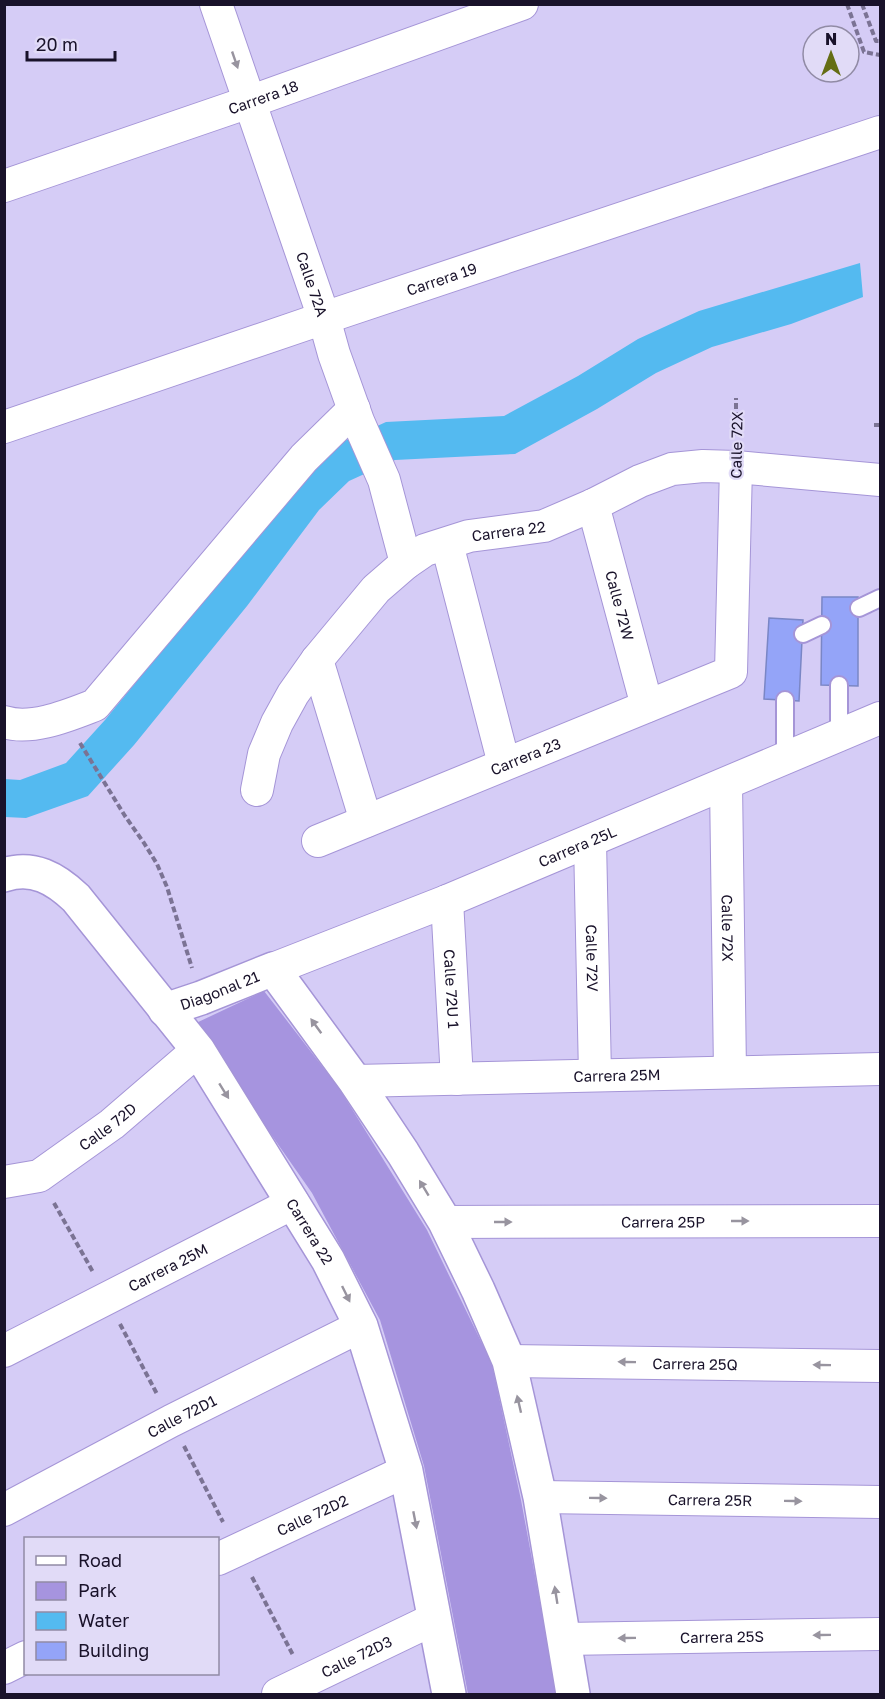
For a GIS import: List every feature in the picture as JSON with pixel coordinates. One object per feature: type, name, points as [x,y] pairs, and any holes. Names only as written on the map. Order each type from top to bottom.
[{"type":"street","name":"Calle 72A","points":[[216,4],[324,318],[334,354],[356,415],[384,480],[406,563]]},
{"type":"street","name":"Carrera 18","points":[[4,186],[249,102],[522,4]]},
{"type":"street","name":"Carrera 19","points":[[4,427],[880,132]]},
{"type":"street","points":[[4,722],[13,725],[52,721],[95,705],[304,458],[356,415]]},
{"type":"street","name":"Carrera 22","points":[[257,790],[264,754],[277,723],[316,660],[376,589],[424,550],[470,536],[544,526],[640,481],[672,469],[703,466],[736,467],[880,480]]},
{"type":"street","name":"Calle 72X","points":[[731,672],[736,467]]},
{"type":"street","name":"Calle 72W","points":[[593,505],[647,706]]},
{"type":"street","points":[[447,544],[504,764]]},
{"type":"street","points":[[316,660],[366,821]]},
{"type":"street","name":"Carrera 23","points":[[318,841],[731,672]]},
{"type":"street","name":"Carrera 25L","points":[[273,969],[447,901],[880,718]]},
{"type":"street","name":"Calle 72X","points":[[726,784],[730,1072]]},
{"type":"street","name":"Calle 72V","points":[[590,841],[595,1075]]},
{"type":"street","name":"Carrera 22","points":[[4,875],[11,872],[45,875],[62,885],[76,898],[198,1050],[328,1260],[362,1326],[406,1471],[449,1695]]},
{"type":"street","name":"Calle 72U 1","points":[[447,901],[457,1078]]},
{"type":"street","points":[[273,969],[355,1081],[445,1222],[509,1361],[540,1497],[573,1695]]},
{"type":"street","name":"Diagonal 21","points":[[165,1010],[273,969]]},
{"type":"street","name":"Calle 72D","points":[[4,1182],[39,1176],[112,1124],[198,1050]]},
{"type":"street","name":"Carrera 25M","points":[[355,1081],[880,1069]]},
{"type":"street","name":"Carrera 25M","points":[[4,1351],[293,1203]]},
{"type":"street","name":"Carrera 25P","points":[[445,1222],[880,1221]]},
{"type":"street","name":"Calle 72D1","points":[[4,1510],[171,1421],[362,1326]]},
{"type":"street","name":"Carrera 25Q","points":[[509,1361],[880,1366]]},
{"type":"street","name":"Calle 72D2","points":[[219,1559],[406,1471]]},
{"type":"street","name":"Carrera 25R","points":[[540,1497],[880,1502]]},
{"type":"street","name":"Calle 72D3","points":[[278,1695],[434,1619]]},
{"type":"street","name":"Carrera 25S","points":[[564,1639],[880,1634]]},
{"type":"street","points":[[4,1668],[24,1658]]},
{"type":"lane","points":[[858,608],[880,598]]},
{"type":"lane","points":[[803,634],[822,625]]},
{"type":"lane","points":[[839,686],[839,735]]},
{"type":"lane","points":[[784,700],[784,759]]},
{"type":"path","points":[[847,4],[864,52],[880,54]]},
{"type":"path","points":[[862,4],[878,41]]},
{"type":"path","name":"Calle 72X","points":[[736,398],[736,467]]},
{"type":"path","points":[[874,425],[880,425]]},
{"type":"path","points":[[80,743],[157,864],[167,887],[201,998]]},
{"type":"green space","points":[[264,991],[339,1088],[427,1230],[492,1364],[521,1500],[557,1694],[468,1694],[424,1466],[380,1320],[312,1193],[194,1024]]},
{"type":"water","points":[[860,263],[863,297],[791,324],[712,347],[656,373],[597,409],[515,454],[395,460],[349,481],[319,510],[247,606],[134,745],[88,796],[26,818],[5,817],[5,779],[20,780],[66,763],[105,720],[327,449],[386,422],[504,416],[578,376],[638,339],[699,311]]},
{"type":"building","points":[[822,597],[858,597],[858,686],[821,685]]},
{"type":"building","points":[[769,618],[803,620],[799,701],[764,699]]}]
